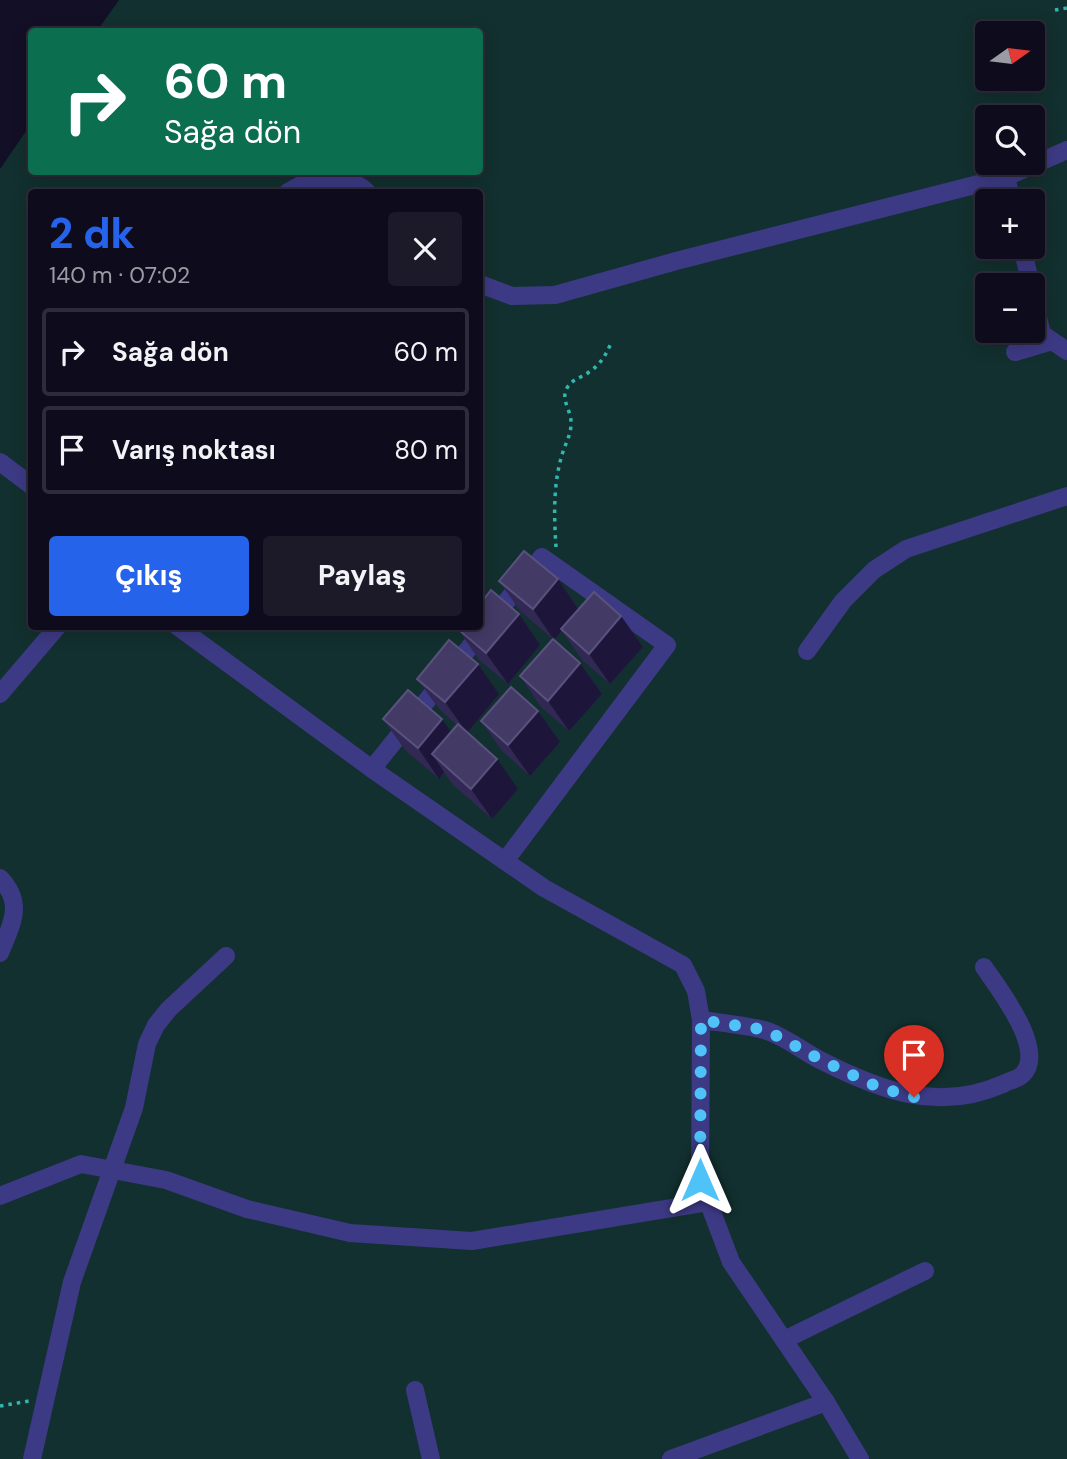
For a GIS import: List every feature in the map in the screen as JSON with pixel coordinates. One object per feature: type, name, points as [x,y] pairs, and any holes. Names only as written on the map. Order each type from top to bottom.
[{"type":"street","points":[[483,285],[512,296],[555,295],[676,261],[1006,177],[1067,150]]},
{"type":"street","points":[[1006,177],[1009,189]]},
{"type":"street","points":[[293,189],[316,179],[334,178],[349,181],[363,189]]},
{"type":"street","points":[[1045,336],[1061,345]]},
{"type":"street","points":[[1015,352],[1061,345]]},
{"type":"street","points":[[0,462],[28,483]]},
{"type":"street","points":[[807,651],[843,601],[874,570],[906,549],[1067,495]]},
{"type":"street","points":[[372,769],[542,557],[557,567],[667,645],[505,861]]},
{"type":"street","points":[[0,694],[55,630]]},
{"type":"street","points":[[182,630],[372,769],[544,888],[683,965],[696,991],[701,1020],[700,1180],[731,1262],[827,1402],[860,1459]]},
{"type":"street","points":[[0,878],[11,892],[14,903],[14,914],[0,953]]},
{"type":"street","points":[[32,1459],[72,1282],[134,1108],[147,1044],[156,1025],[169,1009],[226,956]]},
{"type":"street","points":[[701,1020],[766,1030],[878,1087],[914,1097],[952,1098],[988,1090],[1022,1075],[1028,1065],[1028,1041],[984,967]]},
{"type":"street","points":[[0,1196],[81,1164],[166,1180],[247,1209],[350,1233],[472,1241],[708,1202]]},
{"type":"street","points":[[784,1340],[925,1271]]},
{"type":"street","points":[[415,1390],[430,1459]]},
{"type":"street","points":[[671,1459],[827,1402]]},
{"type":"path","points":[[1055,10],[1067,8]]},
{"type":"path","points":[[557,567],[554,511],[562,456],[572,424],[564,398],[571,383],[597,367],[606,356],[611,343]]},
{"type":"path","points":[[0,1406],[47,1400]]},
{"type":"green space","points":[[119,0],[1067,0],[1067,1459],[0,1459],[0,169],[28,128],[28,175],[483,175],[483,28],[99,28]]},
{"type":"building","points":[[524,551],[558,579],[533,609],[499,581]]},
{"type":"building","points":[[491,590],[519,614],[486,653],[459,630],[483,630],[483,600]]},
{"type":"building","points":[[594,592],[621,616],[589,654],[561,629]]},
{"type":"building","points":[[553,639],[580,663],[548,701],[520,676]]},
{"type":"building","points":[[449,640],[478,664],[445,702],[417,679]]},
{"type":"building","points":[[511,687],[538,711],[508,745],[481,721]]},
{"type":"building","points":[[408,690],[442,719],[418,748],[383,719]]},
{"type":"building","points":[[458,724],[497,759],[471,789],[432,754]]},
{"type":"route","points":[[700,1180],[701,1020],[766,1030],[878,1087],[914,1097]]}]
